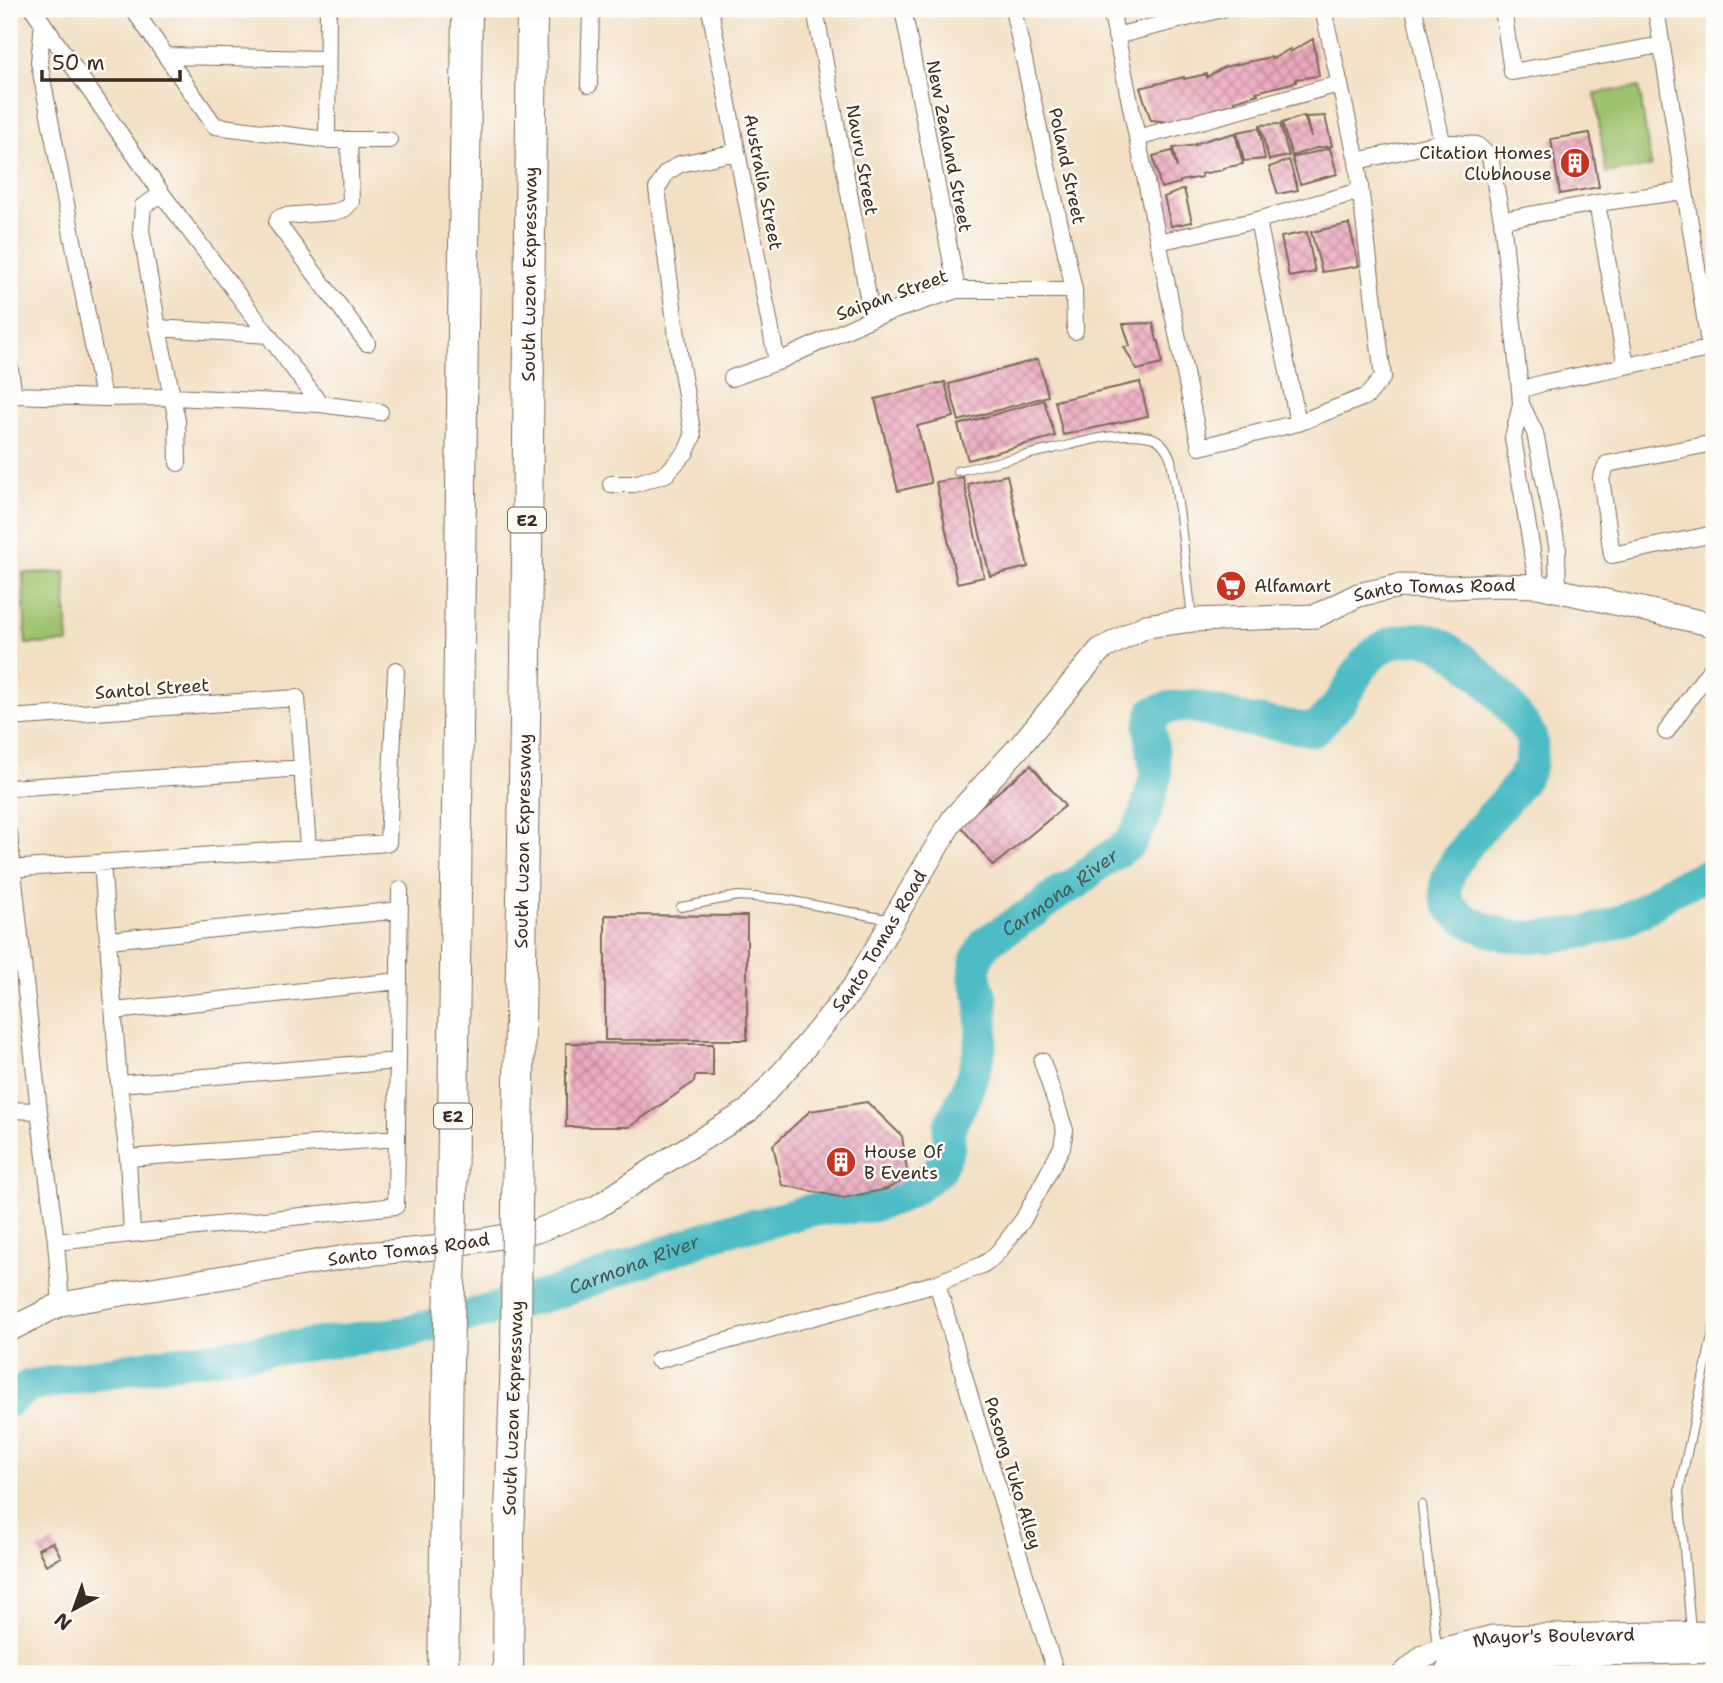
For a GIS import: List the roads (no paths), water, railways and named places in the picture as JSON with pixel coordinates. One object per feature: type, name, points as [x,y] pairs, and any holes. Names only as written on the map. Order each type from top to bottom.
[{"type":"highway","name":"E2","points":[[443,1674],[452,1208],[467,9]]},
{"type":"highway","name":"South Luzon Expressway","points":[[508,1674],[509,1536],[516,1358],[532,9]]},
{"type":"street","points":[[33,9],[162,194],[320,404]]},
{"type":"street","points":[[133,9],[215,126],[327,140],[390,140]]},
{"type":"street","points":[[327,140],[328,9]]},
{"type":"street","points":[[589,85],[591,9]]},
{"type":"street","name":"Australia Street","points":[[710,9],[777,362]]},
{"type":"street","name":"Nauru Street","points":[[815,9],[872,318]]},
{"type":"street","name":"New Zealand Street","points":[[903,9],[957,290]]},
{"type":"street","name":"Poland Street","points":[[1013,9],[1073,290],[1075,331]]},
{"type":"street","points":[[1111,9],[1200,447],[1298,423],[1367,396],[1383,377],[1357,161],[1324,9]]},
{"type":"street","points":[[1116,36],[1222,9]]},
{"type":"street","points":[[1414,9],[1442,142]]},
{"type":"street","points":[[1503,9],[1512,72],[1661,46]]},
{"type":"street","points":[[1520,397],[1543,383],[1712,348],[1656,9]]},
{"type":"street","points":[[43,23],[39,62],[103,398]]},
{"type":"street","points":[[166,55],[327,59]]},
{"type":"street","points":[[1137,138],[1339,84]]},
{"type":"street","points":[[349,140],[351,202],[344,209],[334,212],[284,216],[279,218],[277,223],[367,343]]},
{"type":"street","points":[[1357,161],[1442,142],[1477,145],[1490,157],[1502,220],[1520,397],[1513,438],[1532,553],[1548,588]]},
{"type":"street","points":[[611,484],[634,484],[666,474],[686,452],[693,436],[657,189],[666,173],[680,164],[737,152]]},
{"type":"street","points":[[1158,242],[1258,220],[1360,191]]},
{"type":"street","points":[[1502,220],[1685,191]]},
{"type":"street","points":[[162,194],[143,206],[141,230],[177,421],[178,463]]},
{"type":"street","points":[[1597,203],[1626,366]]},
{"type":"street","points":[[1258,220],[1298,423]]},
{"type":"street","name":"Saipan Street","points":[[732,378],[777,362],[872,318],[957,290],[1073,290]]},
{"type":"street","points":[[158,328],[269,335]]},
{"type":"street","points":[[9,364],[11,396],[172,397],[320,404],[380,412]]},
{"type":"street","points":[[1520,397],[1535,433],[1558,552],[1548,588]]},
{"type":"street","points":[[1714,443],[1607,464],[1601,478],[1612,555],[1714,534]]},
{"type":"street","points":[[1526,511],[1549,507]]},
{"type":"street","name":"Santo Tomas Road","points":[[9,1330],[61,1304],[364,1254],[433,1248],[537,1231],[597,1207],[667,1160],[748,1111],[853,988],[953,819],[1100,650],[1146,626],[1192,620],[1316,616],[1358,595],[1399,586],[1548,588],[1714,625]]},
{"type":"street","points":[[1666,732],[1714,665]]},
{"type":"street","points":[[10,868],[388,843],[396,670]]},
{"type":"street","name":"Santol Street","points":[[9,718],[298,698],[303,768]]},
{"type":"street","points":[[9,788],[303,768],[308,848]]},
{"type":"street","points":[[9,834],[10,868],[56,1242],[61,1304]]},
{"type":"street","points":[[102,862],[119,1084],[128,1158],[132,1234]]},
{"type":"street","points":[[56,1242],[396,1206],[400,890]]},
{"type":"street","points":[[109,940],[400,910]]},
{"type":"street","points":[[114,1011],[399,981]]},
{"type":"street","points":[[119,1084],[398,1061]]},
{"type":"street","points":[[658,1360],[937,1283],[990,1260],[1023,1220],[1062,1147],[1065,1130],[1042,1061]]},
{"type":"street","points":[[9,1110],[39,1111]]},
{"type":"street","points":[[128,1158],[397,1138]]},
{"type":"street","name":"Pasong Tuko Alley","points":[[937,1283],[1056,1674]]},
{"type":"street","name":"Mayor's Boulevard","points":[[1690,1643],[1714,1633]]},
{"type":"street","name":"Mayor's Boulevard","points":[[1404,1674],[1423,1657],[1443,1665],[1450,1646],[1493,1637],[1690,1643],[1714,1651]]},
{"type":"lane","points":[[957,471],[1088,441],[1122,436],[1155,438],[1165,447],[1171,460],[1192,620]]},
{"type":"lane","points":[[681,907],[738,896],[783,899],[893,920]]},
{"type":"lane","points":[[1690,1643],[1679,1492],[1714,1327]]},
{"type":"lane","points":[[1422,1505],[1443,1665]]},
{"type":"waterway","name":"Carmona River","points":[[9,1401],[29,1386],[151,1365],[408,1332],[558,1292],[726,1230],[761,1224],[810,1210],[872,1206],[899,1197],[939,1170],[949,1147],[949,1128],[967,1091],[978,1058],[982,1036],[982,1000],[975,979],[976,960],[986,942],[1038,909],[1059,892],[1077,883],[1096,866],[1129,844],[1143,821],[1156,775],[1150,729],[1153,713],[1171,707],[1192,706],[1246,720],[1314,730],[1343,698],[1371,656],[1389,644],[1427,639],[1466,662],[1492,686],[1513,711],[1532,741],[1531,761],[1526,774],[1467,845],[1448,877],[1446,897],[1455,911],[1476,925],[1506,935],[1530,937],[1573,933],[1620,921],[1645,909],[1670,891],[1714,872]]},
{"type":"place","name":"Citation Homes Clubhouse","points":[[1575,163]]},
{"type":"place","name":"Alfamart","points":[[1231,586]]},
{"type":"place","name":"House Of B Events","points":[[841,1162]]}]
